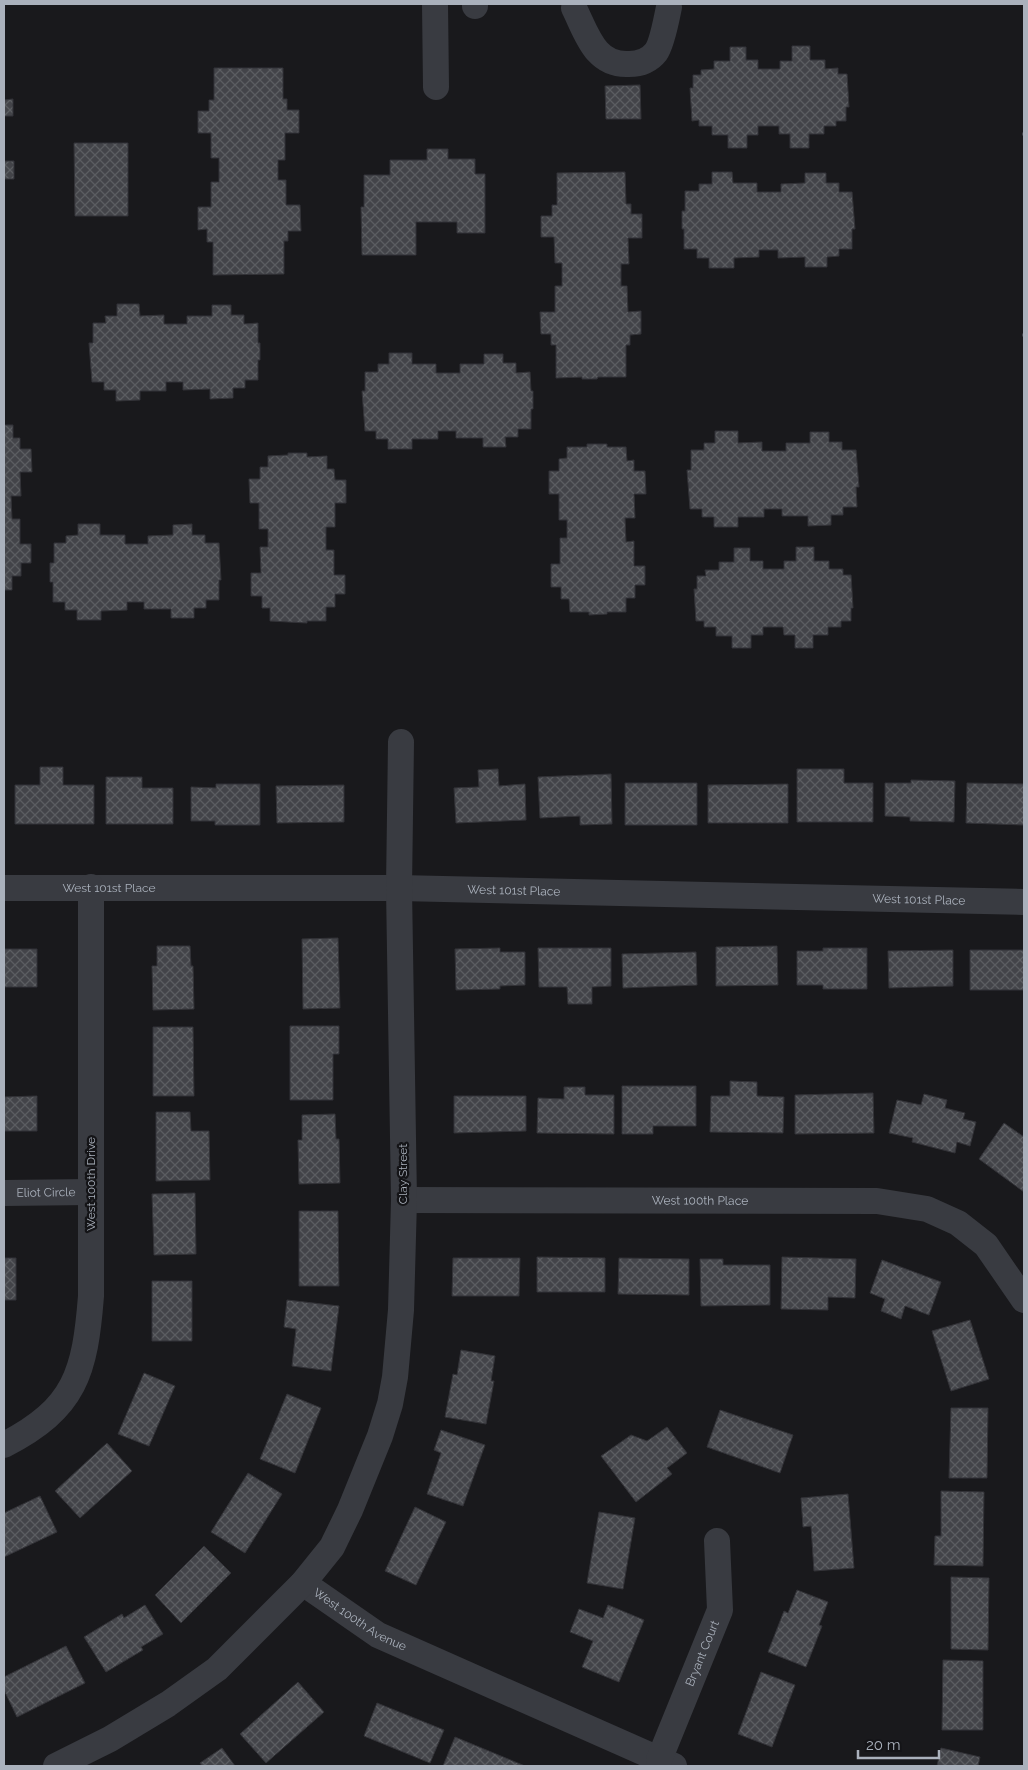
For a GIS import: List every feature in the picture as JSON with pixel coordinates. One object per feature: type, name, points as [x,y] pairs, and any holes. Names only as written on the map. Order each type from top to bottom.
[{"type":"street","points":[[435,5],[436,87]]},
{"type":"street","points":[[574,8],[591,43],[602,58],[620,64],[642,64],[656,51],[669,7]]},
{"type":"street","name":"Clay Street","points":[[303,1583],[332,1547],[350,1510],[380,1436],[390,1404],[395,1377],[401,1310],[404,1200],[400,888],[401,742]]},
{"type":"street","name":"West 100th Drive","points":[[4,1445],[50,1416],[68,1394],[80,1367],[88,1330],[91,1296],[91,887]]},
{"type":"street","name":"West 101st Place","points":[[4,888],[400,888],[1024,902]]},
{"type":"street","name":"Eliot Circle","points":[[4,1193],[90,1192]]},
{"type":"street","name":"West 100th Place","points":[[404,1200],[877,1201],[927,1209],[958,1223],[986,1245],[1024,1300]]},
{"type":"street","name":"Bryant Court","points":[[667,1763],[720,1610],[717,1541]]},
{"type":"street","name":"West 100th Avenue","points":[[56,1766],[110,1740],[168,1704],[217,1669],[303,1583],[378,1635],[667,1763]]},
{"type":"building","points":[[792,46],[810,46],[810,60],[825,60],[825,69],[838,68],[838,74],[847,74],[849,107],[846,107],[846,121],[836,121],[836,126],[824,126],[824,134],[809,134],[809,148],[790,148],[790,134],[779,134],[779,126],[758,126],[758,135],[747,135],[747,148],[728,148],[728,135],[712,135],[712,126],[699,126],[699,120],[692,121],[690,88],[693,88],[693,75],[701,75],[701,70],[714,69],[714,61],[730,61],[730,47],[746,47],[746,60],[758,60],[758,69],[780,69],[780,61],[792,61]]},
{"type":"building","points":[[214,68],[283,68],[283,99],[287,99],[287,110],[299,110],[299,133],[285,133],[285,160],[278,160],[278,180],[286,180],[286,205],[300,205],[301,231],[288,231],[288,241],[284,241],[284,274],[213,275],[213,242],[207,242],[207,229],[198,230],[198,207],[211,207],[211,182],[219,182],[219,158],[211,158],[211,133],[198,133],[198,111],[209,111],[209,100],[214,100]]},
{"type":"building","points":[[640,85],[641,119],[606,119],[605,86]]},
{"type":"building","points":[[13,99],[13,116],[4,116],[4,100]]},
{"type":"building","points":[[74,143],[128,143],[128,216],[75,216]]},
{"type":"building","points":[[427,149],[448,149],[448,159],[475,159],[475,174],[485,174],[485,233],[457,233],[457,222],[416,222],[416,255],[362,255],[361,207],[364,207],[364,175],[390,175],[390,160],[427,160]]},
{"type":"building","points":[[4,161],[14,161],[14,179],[4,179]]},
{"type":"building","points":[[625,172],[626,204],[631,204],[631,214],[642,214],[642,238],[628,238],[629,264],[621,264],[621,286],[627,286],[628,312],[641,311],[641,334],[630,335],[630,345],[626,345],[626,377],[598,377],[597,379],[582,379],[582,377],[556,378],[556,345],[551,345],[551,334],[541,334],[540,312],[555,312],[555,286],[562,286],[562,263],[555,263],[554,237],[541,237],[541,216],[552,216],[552,205],[557,205],[557,173]]},
{"type":"building","points":[[712,172],[732,172],[733,183],[757,183],[757,192],[781,192],[781,184],[805,183],[805,173],[826,173],[826,183],[839,183],[839,192],[852,192],[855,229],[852,229],[852,249],[839,249],[839,256],[827,257],[827,267],[805,267],[805,257],[778,258],[778,250],[759,250],[759,257],[734,258],[734,268],[709,268],[709,258],[697,258],[697,249],[684,249],[682,211],[685,211],[685,191],[699,191],[699,184],[712,184]]},
{"type":"building","points":[[117,304],[139,304],[140,316],[164,315],[164,324],[187,324],[187,316],[212,316],[212,305],[231,305],[231,315],[244,315],[244,324],[258,323],[260,360],[258,360],[258,380],[245,380],[245,388],[233,388],[233,398],[210,399],[210,389],[183,390],[183,382],[166,382],[166,391],[140,391],[140,400],[116,401],[116,390],[104,390],[104,382],[92,382],[89,343],[93,343],[93,323],[106,323],[105,316],[117,316]]},
{"type":"building","points":[[389,353],[412,353],[412,364],[436,364],[436,373],[460,373],[460,364],[484,364],[484,354],[503,354],[503,363],[516,363],[516,373],[530,372],[531,391],[533,391],[531,429],[518,429],[518,437],[505,437],[506,447],[483,447],[483,438],[456,438],[456,431],[438,431],[438,439],[412,439],[412,449],[388,449],[388,439],[376,439],[376,431],[365,431],[362,391],[365,391],[365,372],[378,372],[378,364],[389,364]]},
{"type":"building","points":[[4,425],[13,425],[13,438],[20,438],[20,449],[31,449],[32,472],[20,472],[21,496],[11,496],[12,519],[20,519],[20,544],[31,544],[31,563],[21,563],[21,576],[12,576],[12,590],[4,590]]},
{"type":"building","points":[[715,431],[738,431],[738,443],[762,442],[762,451],[786,451],[786,443],[810,443],[810,432],[829,432],[829,442],[842,442],[842,450],[856,450],[859,487],[856,487],[857,507],[843,507],[843,515],[831,515],[831,525],[808,526],[808,516],[782,516],[782,509],[764,509],[764,517],[738,517],[738,527],[714,527],[714,517],[702,517],[702,509],[690,509],[687,470],[691,470],[691,450],[704,450],[704,443],[715,443]]},
{"type":"building","points":[[587,444],[607,444],[607,447],[626,447],[627,461],[634,460],[634,471],[645,471],[646,494],[634,494],[635,518],[625,518],[626,542],[634,541],[634,566],[645,566],[645,585],[635,585],[635,598],[626,598],[626,612],[607,612],[607,614],[589,615],[589,612],[570,612],[569,599],[561,599],[561,587],[551,587],[551,564],[560,564],[560,538],[567,538],[567,520],[559,520],[559,494],[549,494],[549,471],[559,471],[559,459],[567,458],[567,447],[587,447]]},
{"type":"building","points":[[288,453],[307,453],[307,457],[327,456],[327,469],[334,469],[335,480],[346,480],[346,503],[335,503],[335,527],[326,527],[326,550],[334,550],[334,575],[345,575],[345,594],[335,594],[335,607],[326,607],[326,621],[307,621],[307,623],[270,621],[270,608],[262,608],[262,596],[251,596],[251,573],[261,573],[260,547],[268,547],[268,529],[259,529],[259,503],[250,503],[249,479],[260,479],[260,467],[268,467],[268,456],[288,455]]},
{"type":"building","points":[[78,524],[100,524],[100,535],[125,535],[125,544],[148,544],[148,536],[173,535],[173,525],[192,524],[192,535],[205,535],[205,543],[219,543],[221,580],[219,580],[219,600],[206,600],[206,608],[194,608],[194,618],[171,618],[171,609],[144,609],[144,602],[127,602],[127,610],[101,611],[101,620],[77,620],[77,610],[65,610],[65,602],[53,602],[53,582],[50,582],[50,563],[54,563],[54,543],[66,543],[66,536],[78,535]]},
{"type":"building","points":[[796,547],[814,547],[814,561],[829,561],[829,569],[843,569],[843,575],[851,575],[853,608],[851,608],[851,621],[841,621],[841,627],[828,627],[828,635],[813,635],[813,648],[795,648],[795,635],[784,635],[783,627],[763,627],[763,635],[751,635],[751,648],[732,648],[732,636],[716,636],[716,627],[704,627],[704,621],[696,621],[694,589],[697,589],[697,576],[706,576],[705,570],[719,570],[719,562],[734,562],[734,548],[750,548],[750,561],[763,561],[763,569],[784,569],[784,561],[796,561]]},
{"type":"building","points":[[40,767],[63,767],[63,785],[94,785],[94,824],[15,824],[15,785],[40,785]]},
{"type":"building","points":[[498,769],[499,786],[525,784],[526,820],[456,823],[454,788],[479,787],[478,770]]},
{"type":"building","points":[[797,769],[844,769],[844,783],[873,783],[873,822],[797,822]]},
{"type":"building","points":[[611,774],[612,824],[580,825],[580,816],[540,818],[538,777]]},
{"type":"building","points":[[106,777],[142,777],[142,788],[173,788],[173,824],[106,824]]},
{"type":"building","points":[[911,780],[955,781],[954,822],[910,821],[910,817],[885,816],[885,783],[911,783]]},
{"type":"building","points":[[625,783],[697,783],[697,825],[625,825]]},
{"type":"building","points":[[967,783],[1024,784],[1024,825],[966,823]]},
{"type":"building","points":[[216,784],[260,784],[260,825],[215,825],[215,821],[191,821],[191,787],[216,788]]},
{"type":"building","points":[[788,784],[788,823],[708,823],[708,785]]},
{"type":"building","points":[[344,785],[344,822],[277,823],[276,786]]},
{"type":"building","points":[[338,938],[340,1008],[303,1009],[302,939]]},
{"type":"building","points":[[157,946],[190,946],[191,966],[193,966],[194,1009],[153,1010],[152,966],[157,966]]},
{"type":"building","points":[[777,946],[778,985],[716,986],[716,947]]},
{"type":"building","points":[[500,948],[500,952],[525,952],[525,985],[500,986],[500,989],[456,990],[455,949]]},
{"type":"building","points":[[538,948],[611,948],[611,986],[592,987],[592,1004],[568,1004],[567,987],[539,987]]},
{"type":"building","points":[[823,948],[867,948],[867,989],[823,989],[823,985],[797,985],[797,951],[823,951]]},
{"type":"building","points":[[4,949],[37,949],[37,987],[4,987]]},
{"type":"building","points":[[953,950],[953,986],[889,988],[888,951]]},
{"type":"building","points":[[970,950],[1024,950],[1024,990],[970,990]]},
{"type":"building","points":[[696,952],[697,985],[623,988],[622,954]]},
{"type":"building","points":[[290,1026],[339,1026],[339,1054],[333,1054],[333,1100],[290,1100]]},
{"type":"building","points":[[153,1027],[193,1027],[194,1096],[153,1096]]},
{"type":"building","points":[[730,1081],[757,1082],[757,1096],[784,1097],[783,1133],[710,1132],[711,1096],[730,1096]]},
{"type":"building","points":[[622,1086],[696,1086],[696,1126],[653,1126],[653,1134],[622,1134]]},
{"type":"building","points":[[564,1087],[585,1087],[585,1095],[614,1095],[614,1134],[537,1133],[538,1098],[564,1099]]},
{"type":"building","points":[[873,1093],[874,1133],[795,1134],[795,1095]]},
{"type":"building","points":[[924,1094],[947,1100],[945,1108],[965,1113],[963,1119],[976,1122],[970,1146],[957,1142],[955,1153],[912,1142],[913,1138],[889,1133],[897,1100],[921,1105]]},
{"type":"building","points":[[37,1096],[37,1131],[4,1131],[4,1097]]},
{"type":"building","points":[[454,1096],[526,1096],[526,1131],[454,1133]]},
{"type":"building","points":[[156,1112],[190,1112],[191,1131],[209,1131],[210,1180],[156,1181]]},
{"type":"building","points":[[335,1114],[336,1139],[339,1139],[340,1183],[299,1184],[298,1140],[302,1140],[302,1115]]},
{"type":"building","points":[[1004,1123],[1024,1137],[1024,1192],[979,1159]]},
{"type":"building","points":[[195,1193],[196,1254],[154,1255],[152,1194]]},
{"type":"building","points":[[299,1211],[338,1211],[339,1286],[299,1286]]},
{"type":"building","points":[[537,1257],[605,1258],[605,1292],[537,1292]]},
{"type":"building","points":[[782,1257],[856,1259],[855,1298],[828,1297],[828,1310],[781,1309]]},
{"type":"building","points":[[4,1258],[16,1258],[16,1300],[4,1300]]},
{"type":"building","points":[[453,1258],[520,1258],[519,1296],[452,1296]]},
{"type":"building","points":[[619,1258],[689,1259],[689,1295],[618,1294]]},
{"type":"building","points":[[700,1259],[723,1259],[723,1265],[770,1265],[770,1305],[701,1306]]},
{"type":"building","points":[[882,1260],[941,1282],[929,1315],[905,1306],[901,1319],[881,1311],[885,1299],[870,1293]]},
{"type":"building","points":[[152,1281],[192,1281],[192,1341],[152,1341]]},
{"type":"building","points":[[287,1300],[339,1306],[331,1371],[292,1366],[296,1329],[284,1327]]},
{"type":"building","points":[[970,1320],[989,1379],[951,1391],[932,1331]]},
{"type":"building","points":[[461,1350],[495,1356],[491,1381],[494,1381],[486,1424],[445,1417],[453,1374],[457,1375]]},
{"type":"building","points":[[144,1373],[175,1386],[149,1446],[118,1434]]},
{"type":"building","points":[[287,1394],[321,1408],[295,1473],[260,1459]]},
{"type":"building","points":[[951,1408],[988,1408],[987,1478],[949,1478]]},
{"type":"building","points":[[720,1410],[793,1435],[780,1473],[707,1447]]},
{"type":"building","points":[[667,1427],[687,1453],[667,1468],[672,1474],[636,1502],[601,1456],[631,1435],[647,1441]]},
{"type":"building","points":[[441,1430],[485,1445],[463,1506],[427,1494],[441,1453],[434,1450]]},
{"type":"building","points":[[107,1443],[132,1471],[80,1518],[55,1491]]},
{"type":"building","points":[[248,1473],[282,1494],[245,1553],[211,1532]]},
{"type":"building","points":[[941,1491],[984,1492],[983,1566],[934,1565],[935,1536],[941,1536]]},
{"type":"building","points":[[848,1494],[854,1568],[814,1571],[811,1526],[803,1527],[801,1498]]},
{"type":"building","points":[[40,1496],[57,1532],[4,1557],[4,1513]]},
{"type":"building","points":[[415,1507],[446,1522],[416,1585],[385,1571]]},
{"type":"building","points":[[599,1512],[635,1518],[623,1589],[587,1583]]},
{"type":"building","points":[[204,1546],[231,1573],[181,1623],[155,1595]]},
{"type":"building","points":[[951,1577],[989,1578],[988,1650],[951,1649]]},
{"type":"building","points":[[797,1590],[828,1602],[819,1625],[822,1626],[806,1667],[768,1652],[784,1611],[788,1613]]},
{"type":"building","points":[[145,1605],[163,1634],[141,1647],[143,1650],[106,1672],[84,1637],[122,1614],[124,1618]]},
{"type":"building","points":[[608,1605],[644,1620],[619,1682],[582,1667],[593,1641],[570,1632],[579,1609],[603,1618]]},
{"type":"building","points":[[66,1646],[85,1683],[17,1717],[4,1690],[4,1677]]},
{"type":"building","points":[[943,1660],[983,1661],[983,1730],[942,1730]]},
{"type":"building","points":[[761,1672],[795,1685],[772,1747],[738,1734]]},
{"type":"building","points":[[298,1682],[324,1712],[266,1763],[240,1734]]},
{"type":"building","points":[[377,1703],[444,1730],[430,1763],[364,1736]]},
{"type":"building","points":[[455,1737],[525,1766],[443,1766]]},
{"type":"building","points":[[222,1748],[235,1766],[202,1766],[200,1763]]},
{"type":"building","points":[[941,1748],[980,1757],[978,1766],[937,1766]]}]
